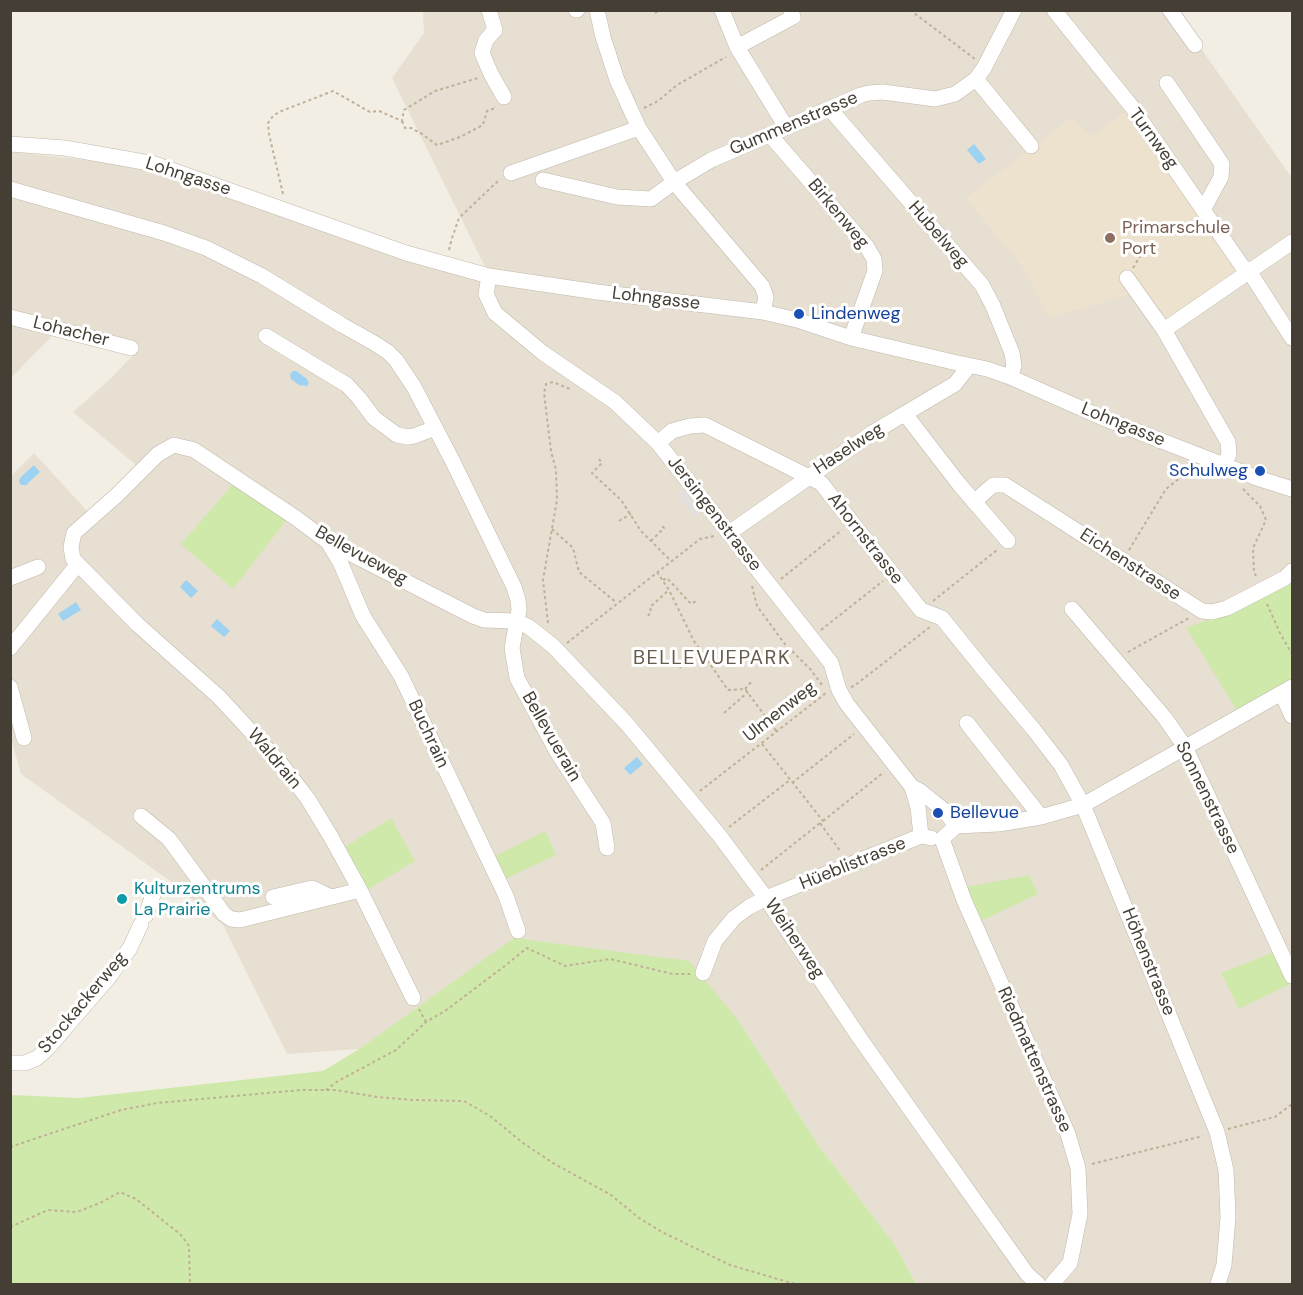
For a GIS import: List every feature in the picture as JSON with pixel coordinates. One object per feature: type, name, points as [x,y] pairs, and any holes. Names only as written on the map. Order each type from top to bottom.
[{"type":"street","points":[[489,10],[495,30],[486,40],[482,53],[504,97]]},
{"type":"street","points":[[597,10],[617,80],[636,121],[674,182],[762,286],[766,297],[764,312]]},
{"type":"street","points":[[722,10],[738,49],[786,127]]},
{"type":"street","points":[[738,49],[793,17],[791,10]]},
{"type":"street","name":"Gummenstrasse","points":[[543,180],[617,197],[651,199],[711,160],[869,93],[884,92],[935,99],[955,94],[976,79],[984,68],[1014,10]]},
{"type":"street","name":"Turnweg","points":[[1054,10],[1138,117],[1242,266],[1249,271],[1293,338]]},
{"type":"street","points":[[1170,10],[1195,45]]},
{"type":"street","points":[[976,79],[1031,146]]},
{"type":"street","points":[[1167,83],[1222,164],[1221,177],[1203,210]]},
{"type":"street","name":"Hubelweg","points":[[830,109],[982,285],[1012,353],[1014,366],[1010,377]]},
{"type":"street","points":[[511,173],[636,121]]},
{"type":"street","name":"Birkenweg","points":[[770,135],[867,247],[874,259],[875,271],[851,338]]},
{"type":"street","name":"Lohngasse","points":[[10,144],[65,148],[156,164],[406,253],[489,276],[597,292],[764,312],[851,338],[987,369],[1103,418],[1273,484],[1293,489]]},
{"type":"street","points":[[10,189],[164,233],[206,248],[262,276],[345,336],[388,352],[414,387],[514,587],[519,610],[517,621]]},
{"type":"street","points":[[1164,330],[1293,242]]},
{"type":"street","name":"Jersingenstrasse","points":[[489,276],[486,294],[495,313],[543,353],[615,402],[658,443],[831,663],[833,691],[847,704],[912,787]]},
{"type":"street","points":[[1127,278],[1164,330],[1228,442],[1229,454],[1224,465]]},
{"type":"street","name":"Lohacher","points":[[10,317],[131,348]]},
{"type":"street","points":[[266,336],[347,385],[374,418],[397,435],[414,436],[435,428]]},
{"type":"street","name":"Haselweg","points":[[729,532],[872,433],[955,384],[969,366]]},
{"type":"street","points":[[905,414],[959,484],[1008,541]]},
{"type":"street","name":"Ahornstrasse","points":[[658,443],[672,431],[705,425],[821,483],[921,610]]},
{"type":"street","name":"Bellevueweg","points":[[78,564],[73,559],[71,547],[74,533],[158,454],[174,445],[194,450],[328,542],[473,616],[484,620],[517,621]]},
{"type":"street","name":"Eichenstrasse","points":[[974,502],[993,485],[1005,484],[1202,611],[1212,612],[1227,608],[1285,578],[1293,571]]},
{"type":"street","name":"Buchrain","points":[[328,542],[341,564],[363,616],[401,676],[506,896],[518,931]]},
{"type":"street","points":[[10,648],[78,564]]},
{"type":"street","name":"Waldrain","points":[[78,564],[137,624],[219,696],[281,764],[308,799],[331,837],[413,998]]},
{"type":"street","points":[[10,578],[38,567]]},
{"type":"street","name":"Sonnenstrasse","points":[[1072,609],[1165,718],[1185,747],[1293,976]]},
{"type":"street","points":[[921,610],[942,618]]},
{"type":"street","name":"Höhenstrasse","points":[[942,618],[1061,765],[1083,805],[1217,1132],[1226,1170],[1228,1217],[1224,1265],[1218,1284]]},
{"type":"street","name":"Weiherweg","points":[[517,621],[541,635],[627,724],[690,799],[766,898],[859,1037],[1027,1274],[1038,1284]]},
{"type":"street","name":"Bellevuerain","points":[[517,621],[512,648],[517,678],[556,752],[603,823],[607,848]]},
{"type":"street","points":[[10,687],[24,738]]},
{"type":"street","points":[[942,839],[956,826],[998,824],[1041,817],[1083,805],[1287,690],[1293,716]]},
{"type":"street","points":[[967,723],[1041,817]]},
{"type":"street","points":[[912,787],[945,811],[956,826]]},
{"type":"street","points":[[912,787],[918,807],[921,836]]},
{"type":"street","points":[[141,816],[169,839],[224,914],[231,919],[240,920],[360,890]]},
{"type":"street","name":"Hüeblistrasse","points":[[703,973],[715,941],[734,918],[749,907],[766,898],[921,836],[942,839]]},
{"type":"street","name":"Riedmattenstrasse","points":[[942,839],[964,900],[1068,1134],[1078,1168],[1080,1214],[1070,1263],[1052,1284]]},
{"type":"street","points":[[273,897],[312,888],[331,897]]},
{"type":"street","name":"Stockackerweg","points":[[10,1064],[25,1064],[37,1058],[109,976],[130,948],[153,895]]},
{"type":"path","points":[[655,13],[660,10]]},
{"type":"path","points":[[910,10],[982,64]]},
{"type":"path","points":[[636,121],[677,85],[738,49]]},
{"type":"path","points":[[491,75],[435,91],[404,110],[402,121],[405,128],[411,128],[422,134],[436,145],[460,137],[483,125],[487,111],[495,108],[495,102],[504,97]]},
{"type":"path","points":[[286,209],[269,134],[268,123],[273,116],[333,91],[370,112],[379,111],[402,121]]},
{"type":"path","points":[[447,264],[459,218],[497,180],[511,173]]},
{"type":"path","points":[[1127,278],[1146,246]]},
{"type":"path","points":[[541,635],[549,628],[543,580],[557,500],[556,470],[551,451],[544,393],[546,384],[553,382],[574,391]]},
{"type":"path","points":[[1122,560],[1166,489],[1180,478],[1193,453]]},
{"type":"path","points":[[599,459],[602,463],[592,473],[621,500],[641,531],[671,561]]},
{"type":"path","points":[[1240,471],[1244,490],[1260,506],[1266,520],[1253,548],[1254,572],[1280,633],[1293,654]]},
{"type":"path","points":[[619,521],[631,514]]},
{"type":"path","points":[[771,586],[851,522]]},
{"type":"path","points":[[651,541],[664,528],[662,526]]},
{"type":"path","points":[[552,530],[573,548],[579,572],[617,603]]},
{"type":"path","points":[[574,636],[700,539]]},
{"type":"path","points":[[921,610],[1008,541]]},
{"type":"path","points":[[657,572],[669,590],[699,649],[728,690],[745,689],[753,680]]},
{"type":"path","points":[[811,637],[892,574]]},
{"type":"path","points":[[663,580],[667,578],[691,604],[696,601],[697,603]]},
{"type":"path","points":[[750,578],[757,606],[784,643],[833,691]]},
{"type":"path","points":[[648,616],[651,612],[650,607],[669,590]]},
{"type":"path","points":[[1114,660],[1202,611]]},
{"type":"path","name":"Ulmenweg","points":[[697,794],[833,691],[854,686],[942,618]]},
{"type":"path","points":[[680,668],[683,661],[699,649]]},
{"type":"path","points":[[745,689],[777,732]]},
{"type":"path","points":[[724,713],[748,692]]},
{"type":"path","points":[[725,830],[858,730]]},
{"type":"path","points":[[762,744],[840,851]]},
{"type":"path","points":[[757,875],[888,768]]},
{"type":"path","points":[[326,1090],[338,1081],[396,1050],[426,1022],[462,998],[527,948],[565,966],[610,959],[673,974],[703,973]]},
{"type":"path","points":[[10,1147],[121,1110],[157,1102],[301,1090],[336,1090],[377,1098],[464,1101],[490,1116],[523,1143],[553,1163],[611,1195],[639,1218],[662,1232],[730,1266],[795,1284]]},
{"type":"path","points":[[1078,1168],[1275,1117],[1293,1104]]},
{"type":"path","points":[[10,1227],[48,1210],[77,1212],[120,1192],[136,1199],[180,1234],[189,1246],[190,1284]]},
{"type":"shaded area","points":[[423,11],[1170,11],[1200,47],[1292,178],[1292,1284],[916,1284],[895,1245],[819,1146],[738,1020],[514,939],[359,1049],[287,1054],[223,925],[170,881],[21,774],[10,735],[11,476],[34,453],[90,514],[137,466],[73,412],[134,354],[55,333],[11,378],[11,152],[116,163],[173,175],[489,275],[392,78],[424,33]]},
{"type":"shaded area","name":"Primarschule Port","points":[[1132,107],[1249,271],[1164,330],[1132,294],[1049,318],[1024,269],[965,198],[1072,117],[1091,136]]},
{"type":"shaded area","points":[[684,489],[702,511],[695,517],[677,495]]},
{"type":"green space","points":[[234,483],[288,518],[233,589],[181,544]]},
{"type":"green space","points":[[1292,579],[1292,679],[1238,712],[1186,628],[1245,605]]},
{"type":"green space","points":[[391,818],[415,861],[365,891],[343,848]]},
{"type":"green space","points":[[545,831],[556,855],[503,880],[493,857]]},
{"type":"green space","points":[[1029,875],[1038,894],[981,921],[966,887]]},
{"type":"green space","points":[[514,938],[689,961],[738,1020],[819,1146],[895,1245],[916,1284],[11,1284],[11,1095],[79,1098],[323,1071],[359,1049]]},
{"type":"green space","points":[[1274,952],[1290,984],[1239,1009],[1221,973]]},
{"type":"water","points":[[974,144],[986,159],[979,164],[967,150]]},
{"type":"water","points":[[293,371],[306,378],[309,383],[307,386],[299,385],[291,379],[290,374]]},
{"type":"water","points":[[34,465],[40,472],[26,485],[21,485],[20,478]]},
{"type":"water","points":[[186,580],[198,591],[191,598],[180,587]]},
{"type":"water","points":[[76,602],[81,610],[63,621],[58,614]]},
{"type":"water","points":[[217,619],[230,631],[224,637],[211,626]]},
{"type":"water","points":[[637,757],[643,764],[630,775],[624,768]]},
{"type":"place","name":"Primarschule Port","points":[[1110,238]]},
{"type":"place","name":"Lindenweg","points":[[799,314]]},
{"type":"place","name":"Schulweg","points":[[1260,471]]},
{"type":"place","name":"Bellevue","points":[[938,813]]},
{"type":"place","name":"Kulturzentrums La Prairie","points":[[122,899]]},
{"type":"district","name":"BELLEVUEPARK","points":[[712,659]]}]
